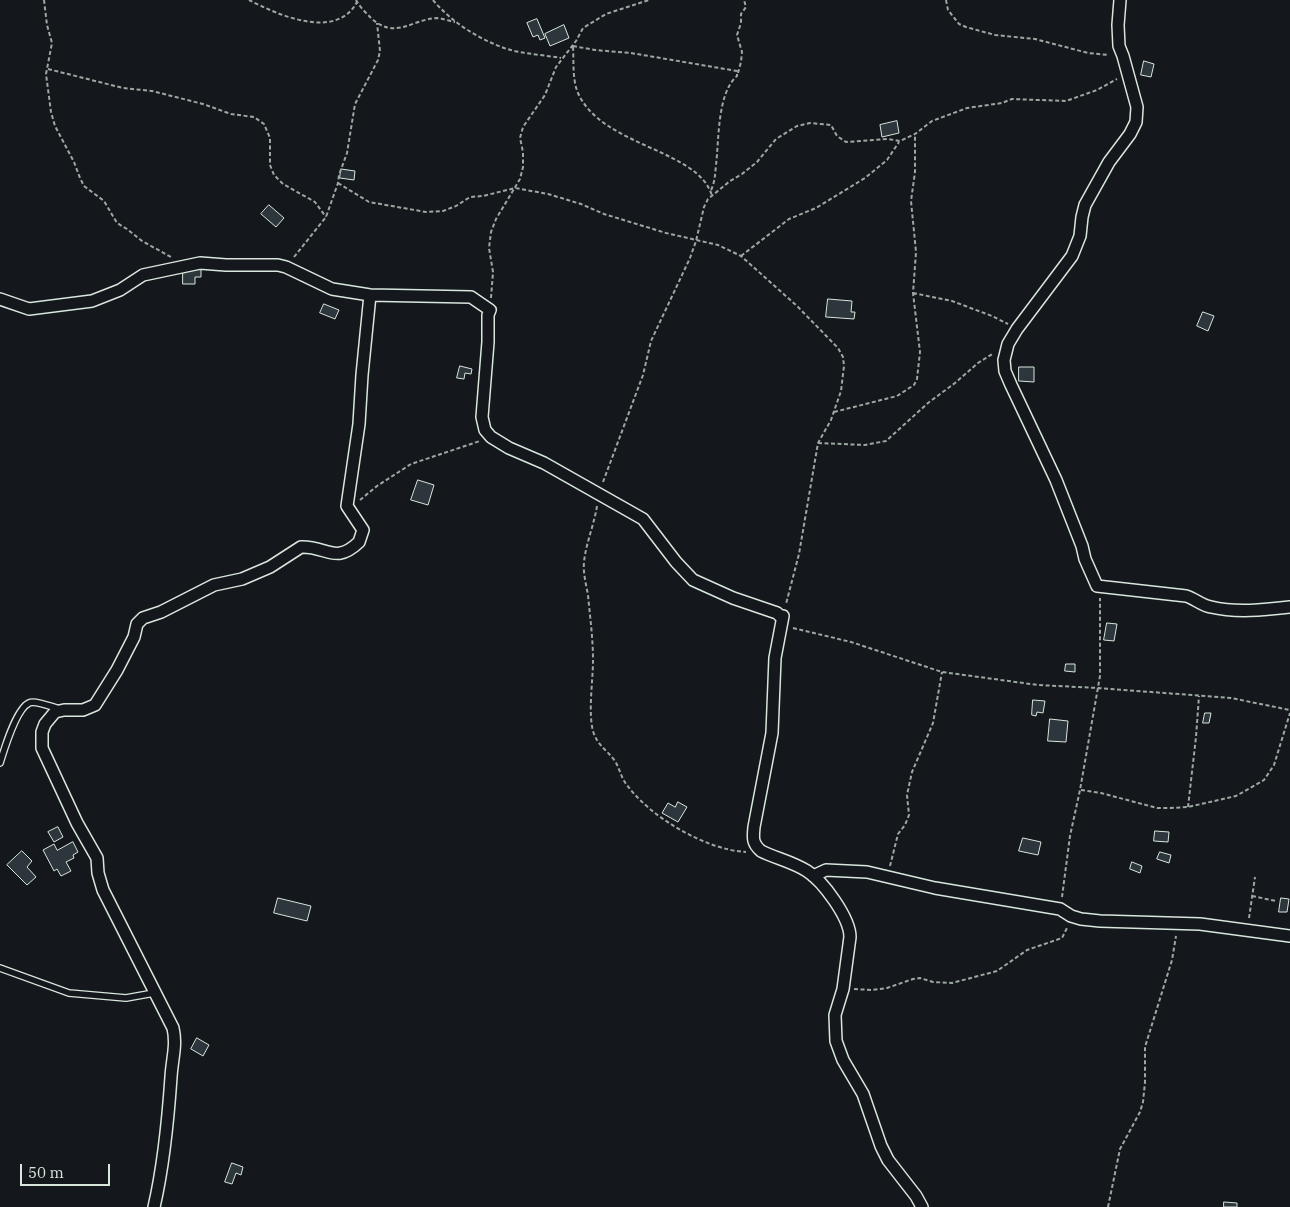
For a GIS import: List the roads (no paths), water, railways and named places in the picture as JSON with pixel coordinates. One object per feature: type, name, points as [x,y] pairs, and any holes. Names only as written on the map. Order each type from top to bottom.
[{"type":"street","points":[[1120,0],[1118,25],[1120,46],[1137,107],[1134,129],[1109,162],[1085,205],[1080,236],[1072,256],[1017,329],[1008,344],[1004,360],[1007,376],[1056,480],[1082,546],[1085,559],[1094,580],[1100,588],[1186,596],[1210,608],[1253,610],[1290,607]]},
{"type":"street","points":[[0,299],[29,309],[92,302],[120,290],[143,275],[200,263],[278,265],[332,288],[370,295],[471,297],[490,310],[488,315],[488,342],[482,417],[484,430],[491,437],[509,448],[544,463],[643,519],[676,562],[693,580],[733,598],[777,613],[781,617],[775,658],[771,742],[754,827],[754,842],[760,851],[806,870],[813,876],[836,902],[850,930],[843,989],[835,1015],[836,1041],[840,1053],[863,1094],[881,1146],[888,1160],[916,1196],[922,1207]]},
{"type":"street","points":[[154,1207],[162,1173],[175,1051],[173,1028],[103,890],[98,873],[97,858],[77,823],[42,748],[42,732],[45,724],[55,712],[83,710],[95,705],[118,670],[134,637],[137,624],[143,618],[161,612],[214,585],[242,578],[270,567],[301,547],[336,554],[356,544],[361,538],[363,530],[347,506],[359,424],[370,295]]},
{"type":"street","points":[[813,876],[826,870],[867,872],[886,878],[1006,901],[1060,909],[1071,916],[1100,921],[1200,924],[1290,936]]},
{"type":"lane","points":[[0,763],[20,712],[29,702],[64,710]]},
{"type":"lane","points":[[0,968],[69,994],[126,998],[154,993]]}]
